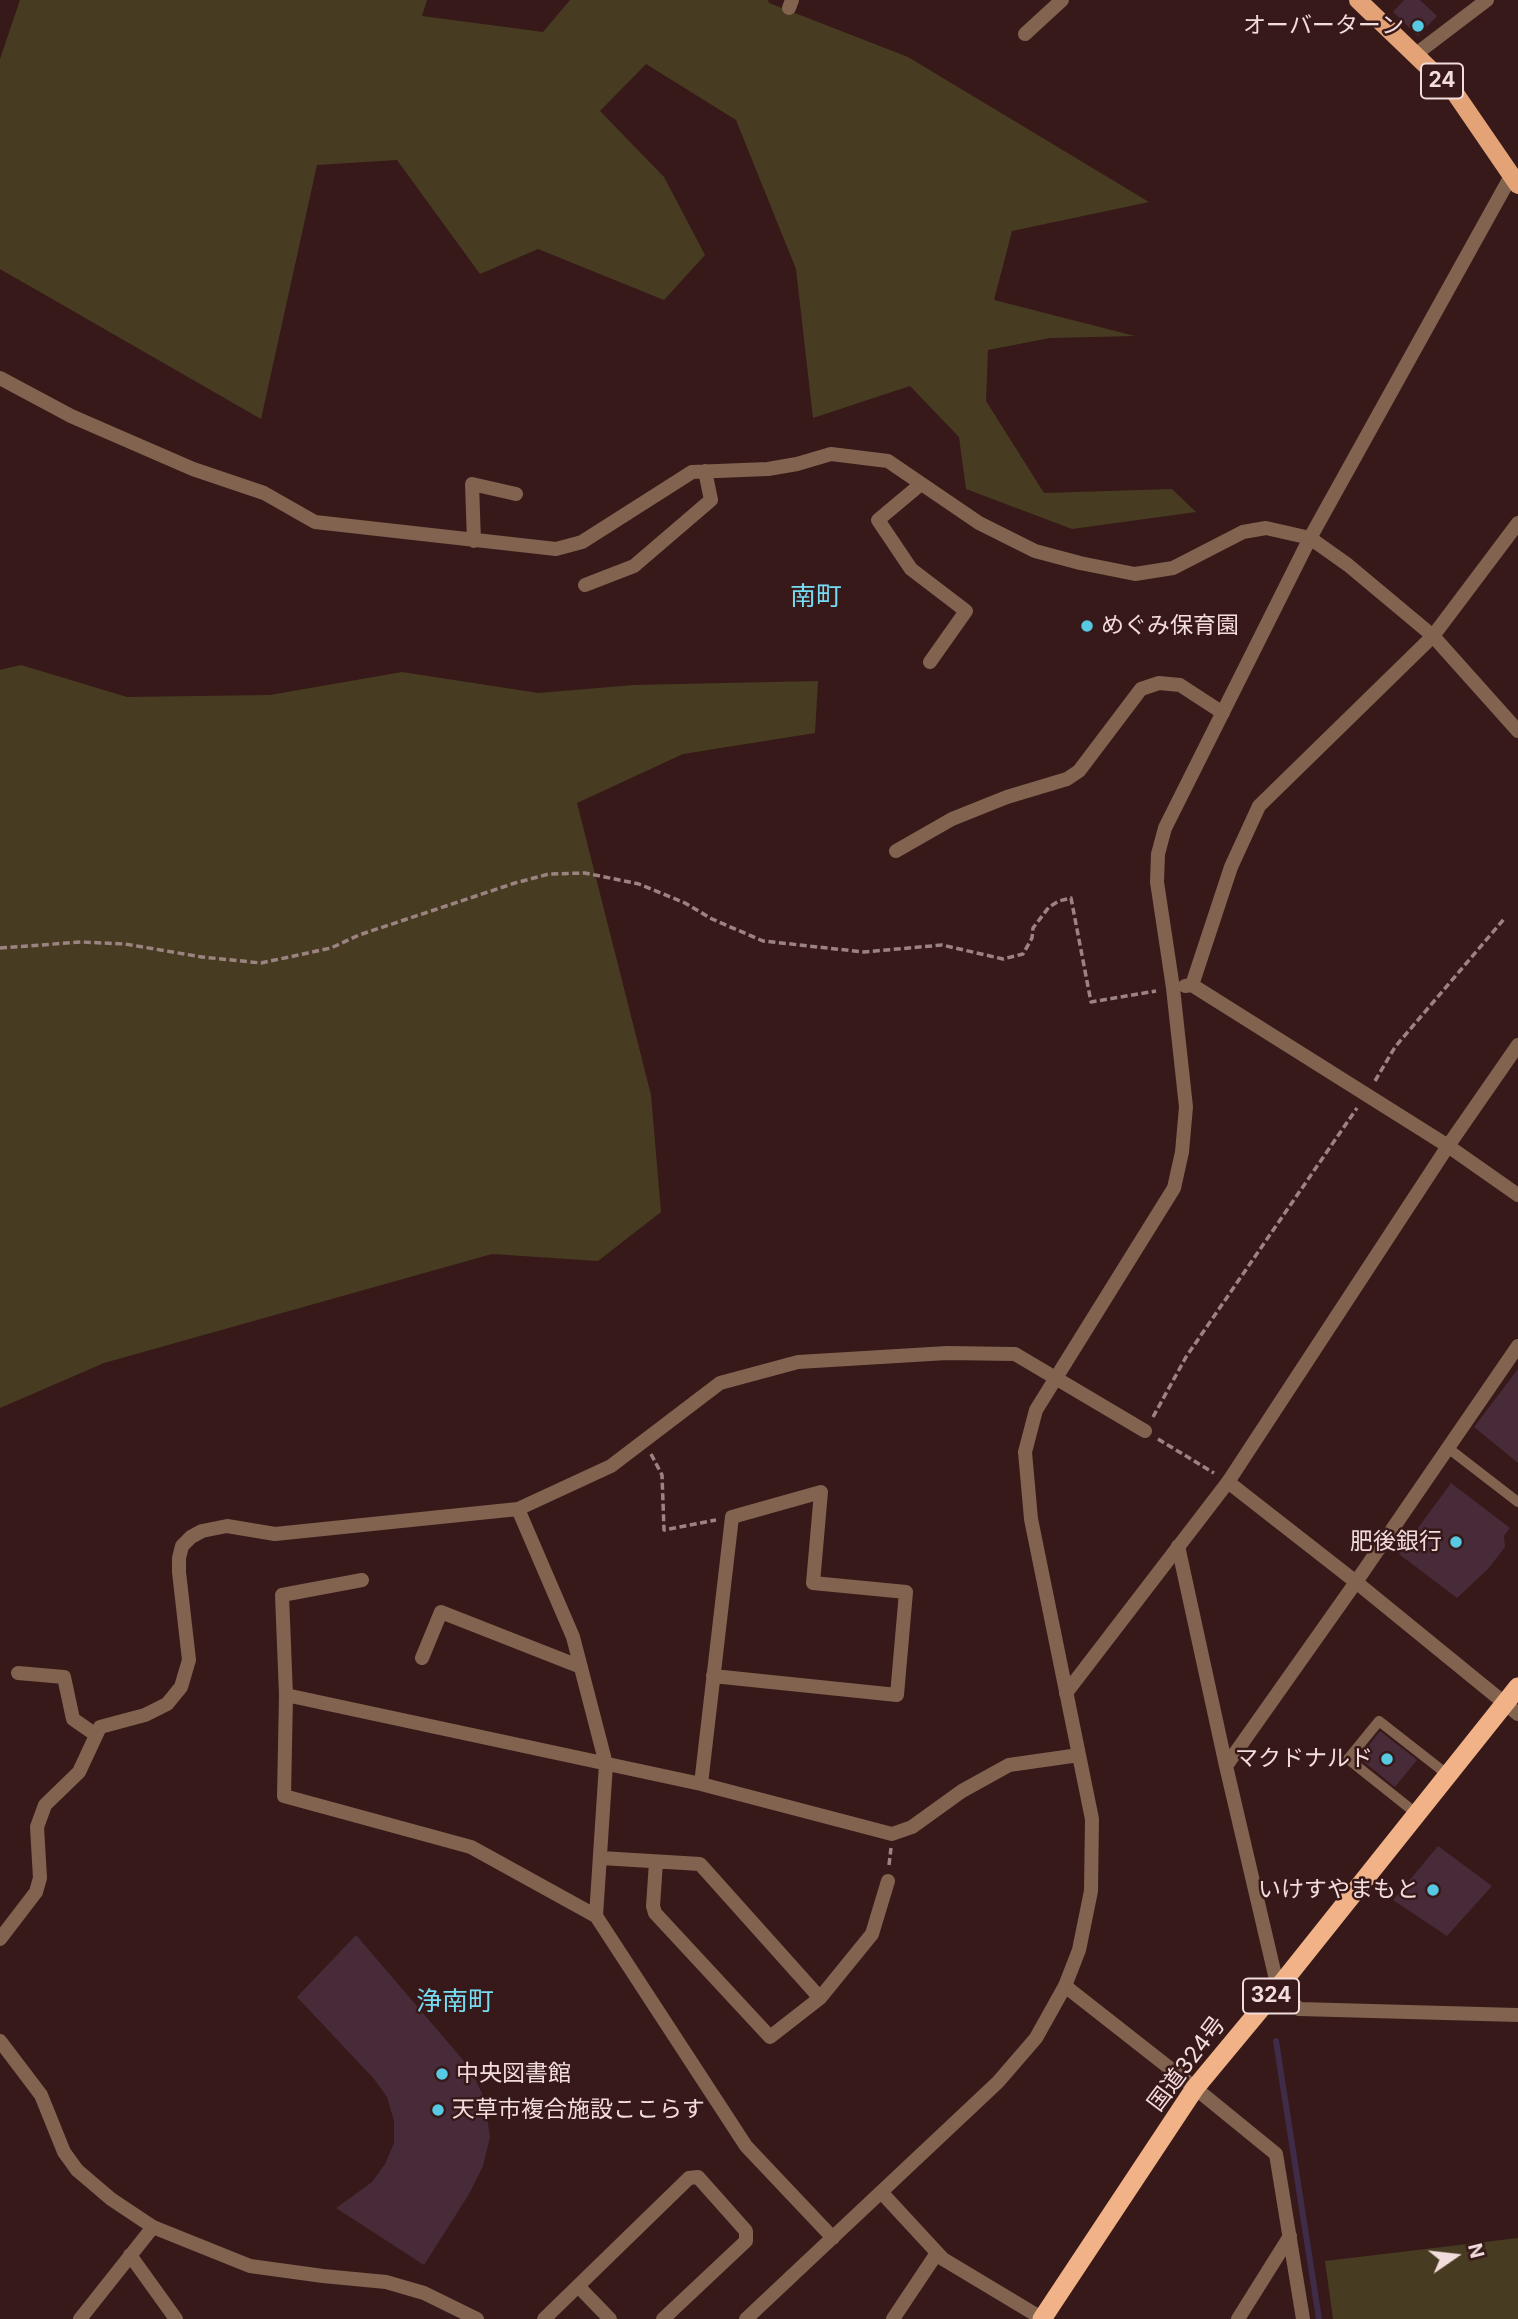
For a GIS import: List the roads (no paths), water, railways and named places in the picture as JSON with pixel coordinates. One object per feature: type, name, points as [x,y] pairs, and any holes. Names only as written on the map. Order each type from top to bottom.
[{"type":"highway","name":"国道324号","points":[[1042,2319],[1195,2088],[1448,1775],[1512,1708],[1518,1687]]},
{"type":"main road","name":"24","points":[[1358,0],[1454,93],[1516,177]]},
{"type":"street","points":[[1025,34],[1062,0]]},
{"type":"street","points":[[1416,54],[1487,0]]},
{"type":"street","points":[[746,2319],[998,2082],[1037,2038],[1065,1986],[1079,1950],[1091,1891],[1092,1819],[1031,1519],[1025,1452],[1036,1410],[1174,1188],[1182,1152],[1186,1107],[1173,988],[1157,883],[1158,854],[1165,828],[1310,538],[1516,177]]},
{"type":"street","points":[[0,379],[71,416],[193,468],[264,493],[315,522],[556,549],[582,542],[692,472],[768,469],[831,454],[888,461],[979,523],[1035,551],[1080,564],[1135,574],[1172,568],[1242,532],[1266,528],[1310,538],[1348,565],[1433,636],[1518,731]]},
{"type":"street","points":[[585,585],[634,566],[711,500],[705,471]]},
{"type":"street","points":[[474,541],[472,484],[516,494]]},
{"type":"street","points":[[921,484],[878,520],[911,569],[967,611],[930,662]]},
{"type":"street","points":[[1192,985],[1231,867],[1259,806],[1433,636],[1518,523]]},
{"type":"street","points":[[896,850],[952,819],[1007,797],[1067,779],[1079,771],[1141,689],[1159,683],[1180,685],[1223,713]]},
{"type":"street","points":[[1173,988],[1192,985],[1448,1146],[1518,1195]]},
{"type":"street","points":[[1066,1693],[1228,1482],[1448,1146],[1518,1045]]},
{"type":"street","points":[[1226,1766],[1518,1346]]},
{"type":"street","points":[[0,1938],[36,1892],[40,1878],[37,1827],[45,1805],[79,1772],[100,1727],[145,1714],[167,1704],[181,1687],[189,1660],[179,1558],[182,1546],[202,1531],[227,1527],[275,1534],[518,1509],[611,1466],[720,1383],[798,1362],[947,1353],[1015,1354],[1144,1431]]},
{"type":"street","points":[[1228,1482],[1512,1708]]},
{"type":"street","points":[[701,1784],[713,1676],[732,1517],[821,1492],[813,1583],[906,1592],[897,1695],[713,1676]]},
{"type":"street","points":[[518,1509],[573,1637],[606,1764],[596,1916]]},
{"type":"street","points":[[1178,1546],[1278,1988],[1299,2009],[1518,2015]]},
{"type":"street","points":[[362,1580],[282,1595],[286,1695],[284,1796],[471,1847],[596,1916],[746,2146],[833,2238]]},
{"type":"street","points":[[422,1658],[441,1612],[580,1667]]},
{"type":"street","points":[[18,1673],[64,1677],[73,1718],[96,1735]]},
{"type":"street","points":[[286,1695],[701,1784],[892,1834],[912,1827],[962,1791],[1009,1765],[1079,1755]]},
{"type":"street","points":[[601,1858],[700,1864],[820,1998]]},
{"type":"street","points":[[656,1861],[653,1906],[655,1913],[770,2037],[820,1998],[872,1934],[888,1881]]},
{"type":"street","points":[[1065,1986],[1276,2154],[1303,2319]]},
{"type":"street","points":[[0,2041],[41,2095],[64,2152],[76,2170],[111,2199],[153,2227],[250,2266],[386,2282],[424,2293],[477,2319]]},
{"type":"street","points":[[544,2319],[689,2178],[698,2178],[746,2231],[746,2241],[663,2319]]},
{"type":"street","points":[[881,2193],[943,2259],[1042,2319]]},
{"type":"street","points":[[80,2319],[153,2227]]},
{"type":"street","points":[[1238,2319],[1290,2236]]},
{"type":"street","points":[[893,2319],[937,2253]]},
{"type":"street","points":[[130,2255],[176,2319]]},
{"type":"street","points":[[578,2286],[610,2319]]},
{"type":"lane","points":[[1448,1448],[1518,1502]]},
{"type":"lane","points":[[1417,1814],[1348,1759],[1379,1721],[1448,1775]]},
{"type":"waterway","points":[[1276,2041],[1319,2319]]},
{"type":"place","name":"オーバーターン","points":[[1418,26]]},
{"type":"place","name":"めぐみ保育園","points":[[1087,626]]},
{"type":"place","name":"肥後銀行","points":[[1456,1542]]},
{"type":"place","name":"マクドナルド","points":[[1387,1759]]},
{"type":"place","name":"いけすやまもと","points":[[1433,1890]]},
{"type":"place","name":"中央図書館","points":[[442,2074]]},
{"type":"place","name":"天草市複合施設ここらす","points":[[438,2110]]},
{"type":"district","name":"南町","points":[[816,597]]},
{"type":"district","name":"浄南町","points":[[455,2002]]}]
